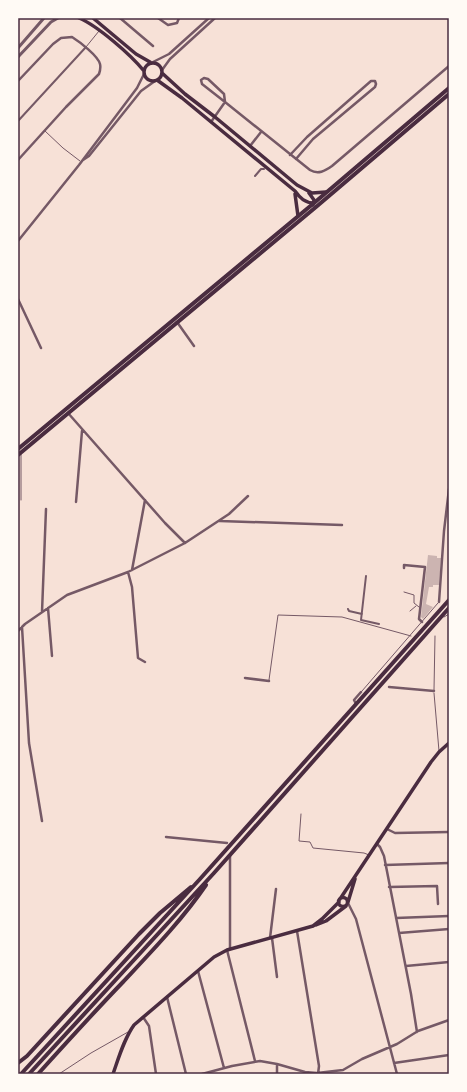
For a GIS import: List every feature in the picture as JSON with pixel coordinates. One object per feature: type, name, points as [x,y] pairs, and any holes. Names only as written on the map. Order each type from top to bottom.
[{"type":"main road","points":[[79,18],[99,31],[134,59],[149,80],[156,81],[182,98],[295,191],[300,198],[315,206]]},
{"type":"main road","points":[[93,18],[136,54],[159,64],[162,72],[185,94],[215,116],[297,186],[308,192],[326,192]]},
{"type":"main road","points":[[144,72],[146,66],[152,62]]},
{"type":"main road","points":[[156,81],[160,78],[162,72]]},
{"type":"main road","points":[[19,451],[298,216],[315,206],[326,192],[449,88]]},
{"type":"main road","points":[[19,451],[68,414],[175,320],[449,94]]},
{"type":"main road","points":[[295,191],[298,216]]},
{"type":"main road","points":[[308,192],[312,197],[315,206]]},
{"type":"main road","points":[[21,1074],[132,955],[449,600]]},
{"type":"main road","points":[[29,1074],[214,873],[449,608]]},
{"type":"main road","points":[[313,926],[339,901],[439,752],[449,743]]},
{"type":"main road","points":[[38,1074],[75,1032],[167,935],[191,907],[214,873]]},
{"type":"main road","points":[[113,1074],[129,1032],[134,1025],[214,957],[229,950],[297,931],[326,921],[347,904],[357,874]]},
{"type":"main road","points":[[18,1063],[27,1056],[160,913],[200,879]]},
{"type":"main road","points":[[339,901],[345,898],[347,904]]},
{"type":"main road","points":[[339,901],[342,907],[347,904]]},
{"type":"street","points":[[18,48],[44,18]]},
{"type":"street","points":[[18,57],[51,22],[58,18]]},
{"type":"street","points":[[120,18],[153,46]]},
{"type":"street","points":[[158,18],[168,25],[177,23],[179,18]]},
{"type":"street","points":[[152,62],[169,54],[209,18]]},
{"type":"street","points":[[162,72],[170,59],[215,18]]},
{"type":"street","points":[[18,81],[52,44],[61,38],[72,37],[86,47],[100,62],[101,68],[99,74],[44,130],[18,160]]},
{"type":"street","points":[[18,121],[86,47]]},
{"type":"street","points":[[211,122],[225,102],[223,92],[208,79],[202,78],[202,84],[225,102],[261,132],[313,172],[319,172],[327,169],[449,66]]},
{"type":"street","points":[[18,241],[82,162],[137,88],[144,72]]},
{"type":"street","points":[[82,162],[89,156],[141,91],[156,81]]},
{"type":"street","points":[[290,154],[307,136],[371,81],[375,81],[375,87],[313,139],[296,159]]},
{"type":"street","points":[[250,146],[261,132]]},
{"type":"street","points":[[255,176],[261,168]]},
{"type":"street","points":[[18,299],[41,348]]},
{"type":"street","points":[[175,320],[194,346]]},
{"type":"street","points":[[68,414],[164,523],[185,543]]},
{"type":"street","points":[[76,502],[82,431]]},
{"type":"street","points":[[439,602],[444,531],[449,489]]},
{"type":"street","points":[[18,630],[48,608],[74,592],[128,572],[185,543],[220,521],[248,496]]},
{"type":"street","points":[[132,570],[145,500]]},
{"type":"street","points":[[42,613],[46,509]]},
{"type":"street","points":[[220,521],[342,525]]},
{"type":"street","points":[[404,568],[404,565],[425,567],[419,620],[422,622]]},
{"type":"street","points":[[128,572],[132,587],[138,658],[145,662]]},
{"type":"street","points":[[366,576],[361,620],[379,624]]},
{"type":"street","points":[[48,608],[52,656]]},
{"type":"street","points":[[348,609],[349,611],[362,614]]},
{"type":"street","points":[[22,627],[29,743],[42,821]]},
{"type":"street","points":[[246,678],[269,680]]},
{"type":"street","points":[[389,687],[434,691]]},
{"type":"street","points":[[356,704],[354,700],[362,692]]},
{"type":"street","points":[[387,829],[395,833],[449,832]]},
{"type":"street","points":[[166,837],[227,843]]},
{"type":"street","points":[[377,844],[383,852],[406,966],[417,1032]]},
{"type":"street","points":[[230,855],[229,950],[255,1062]]},
{"type":"street","points":[[385,865],[449,863]]},
{"type":"street","points":[[389,887],[437,886],[438,904]]},
{"type":"street","points":[[276,889],[271,938],[277,978]]},
{"type":"street","points":[[347,904],[356,919],[397,1074]]},
{"type":"street","points":[[396,918],[449,916]]},
{"type":"street","points":[[399,933],[449,929]]},
{"type":"street","points":[[297,931],[319,1066],[317,1074]]},
{"type":"street","points":[[406,966],[449,962]]},
{"type":"street","points":[[198,971],[224,1068]]},
{"type":"street","points":[[167,998],[186,1074]]},
{"type":"street","points":[[143,1017],[149,1026],[156,1074]]},
{"type":"street","points":[[202,1074],[255,1062],[277,1064],[317,1074],[342,1070],[417,1032],[449,1020]]},
{"type":"street","points":[[394,1063],[449,1055]]},
{"type":"street","points":[[277,1064],[277,1074]]},
{"type":"lane","points":[[86,47],[99,31]]},
{"type":"lane","points":[[44,130],[63,148],[82,162]]},
{"type":"lane","points":[[19,451],[21,500]]},
{"type":"lane","points":[[404,592],[414,595],[414,603],[421,608]]},
{"type":"lane","points":[[362,692],[439,602]]},
{"type":"lane","points":[[410,611],[414,606],[417,606]]},
{"type":"lane","points":[[440,618],[449,614]]},
{"type":"lane","points":[[269,680],[278,615],[342,617],[411,636]]},
{"type":"lane","points":[[435,636],[434,691],[439,752]]},
{"type":"lane","points":[[301,814],[299,840],[310,842],[313,848],[364,853],[370,855]]},
{"type":"lane","points":[[59,1074],[91,1053],[129,1032]]},
{"type":"building","points":[[428,555],[441,558],[439,585],[429,587],[426,604],[433,607],[423,619],[421,617]]}]
